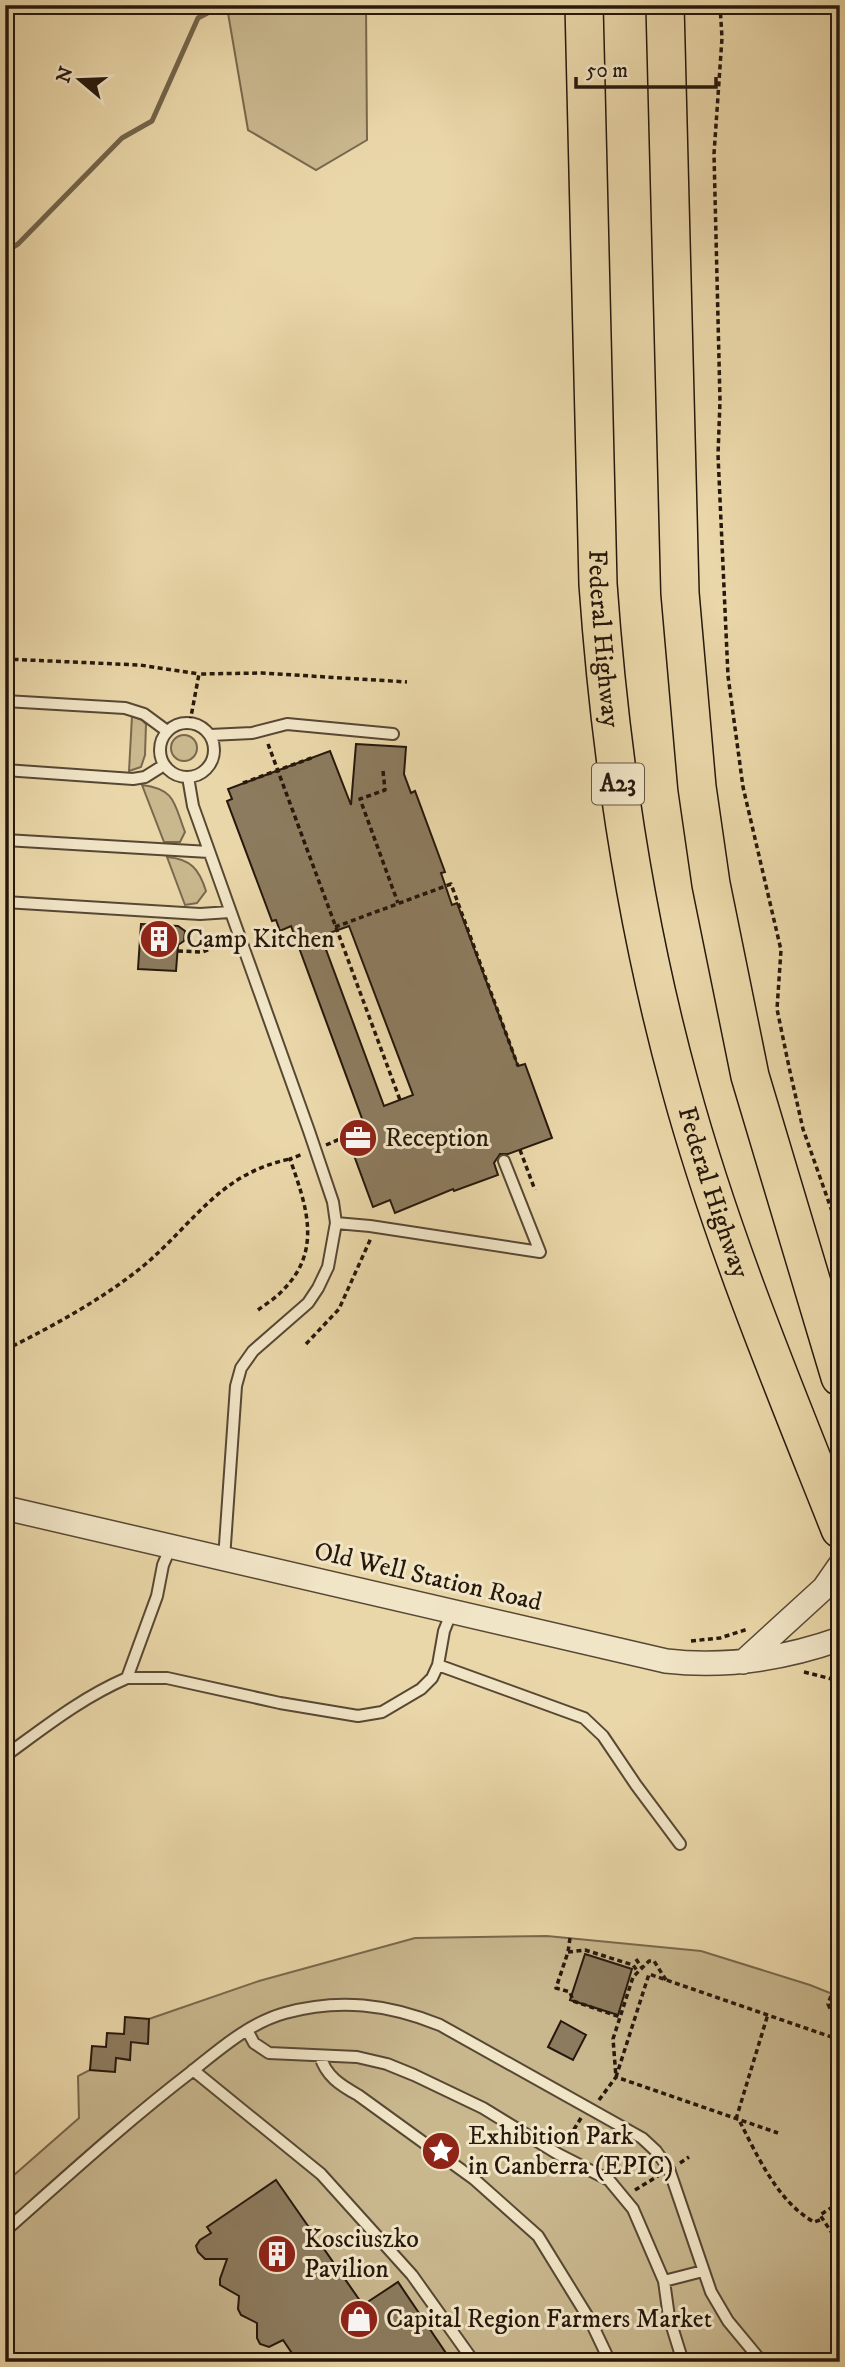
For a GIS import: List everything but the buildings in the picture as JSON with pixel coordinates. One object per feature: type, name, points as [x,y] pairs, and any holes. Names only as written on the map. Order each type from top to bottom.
[{"type":"highway","name":"Federal Highway","points":[[584,5],[598,584],[604,671],[626,839],[659,1005],[705,1168],[761,1329],[840,1529]]},
{"type":"highway","points":[[665,5],[680,581],[697,787],[711,884],[750,1076],[840,1377]]},
{"type":"street","name":"Old Well Station Road","points":[[5,1508],[666,1661],[692,1664],[743,1662],[783,1656],[840,1639]]},
{"type":"street","points":[[743,1662],[824,1588],[840,1565]]},
{"type":"lane","points":[[11,701],[125,708],[144,714],[167,731]]},
{"type":"lane","points":[[190,722],[197,724],[210,735],[214,753],[205,770],[188,778],[179,776],[164,765],[159,748],[167,731],[181,723],[190,722]]},
{"type":"lane","points":[[210,735],[253,733],[287,724],[393,734]]},
{"type":"lane","points":[[5,770],[133,779],[145,777],[164,765]]},
{"type":"lane","points":[[188,778],[193,806],[315,1149],[333,1202],[336,1223],[328,1267],[318,1288],[307,1303],[253,1351],[242,1368],[236,1386],[224,1559]]},
{"type":"lane","points":[[5,840],[209,852]]},
{"type":"lane","points":[[5,902],[200,914],[230,912]]},
{"type":"lane","points":[[336,1223],[540,1252],[504,1161]]},
{"type":"lane","points":[[127,1678],[157,1596],[163,1565],[171,1546]]},
{"type":"lane","points":[[5,1756],[72,1706],[127,1678],[167,1678],[280,1703],[358,1716],[382,1712],[421,1689],[432,1678],[452,1611]]},
{"type":"lane","points":[[438,1665],[584,1718],[603,1736],[680,1844]]},
{"type":"lane","points":[[5,2231],[141,2109],[223,2045],[247,2030],[282,2013],[312,2007],[337,2003],[387,2007],[440,2025],[642,2138],[656,2151],[669,2169],[711,2292],[728,2321],[762,2362]]},
{"type":"lane","points":[[247,2030],[254,2042],[269,2053],[357,2057],[387,2064],[414,2075],[483,2108],[558,2154],[608,2180],[633,2209],[664,2281],[669,2317],[683,2362]]},
{"type":"lane","points":[[320,2056],[324,2070],[341,2085],[474,2179],[538,2236],[591,2322],[610,2362]]},
{"type":"lane","points":[[193,2070],[321,2174],[412,2275],[474,2362]]},
{"type":"lane","points":[[664,2281],[703,2271]]},
{"type":"path","points":[[720,5],[722,38],[714,154],[720,401],[718,456],[729,676],[743,787],[781,950],[777,1009],[803,1129],[840,1234]]},
{"type":"path","points":[[5,659],[140,665],[199,674],[262,673],[407,682]]},
{"type":"path","points":[[190,722],[199,674]]},
{"type":"path","points":[[5,740],[11,701]]},
{"type":"path","points":[[263,730],[400,1100]]},
{"type":"path","points":[[243,783],[314,757]]},
{"type":"path","points":[[383,771],[385,790],[360,799],[398,903]]},
{"type":"path","points":[[335,927],[451,884],[518,1066]]},
{"type":"path","points":[[178,951],[202,952],[240,939]]},
{"type":"path","points":[[5,1350],[97,1300],[143,1266],[214,1196],[265,1164],[290,1158],[347,1136]]},
{"type":"path","points":[[520,1150],[536,1190]]},
{"type":"path","points":[[258,1310],[283,1291],[297,1273],[306,1250],[309,1225],[306,1205],[290,1158]]},
{"type":"path","points":[[306,1344],[339,1308],[375,1227]]},
{"type":"path","points":[[685,1641],[720,1638],[750,1628]]},
{"type":"path","points":[[570,1938],[556,1988],[570,1992],[573,2001],[620,2017]]},
{"type":"path","points":[[568,1952],[585,1950],[633,1965],[638,1972]]},
{"type":"path","points":[[636,1959],[642,1968]]},
{"type":"path","points":[[616,2077],[613,2039],[633,1977],[649,1961],[654,1961],[666,1980]]},
{"type":"path","points":[[558,2154],[616,2077],[649,1974],[840,2040]]},
{"type":"path","points":[[831,1996],[828,2004],[840,2031]]},
{"type":"path","points":[[768,2014],[738,2119],[762,2165],[799,2213],[814,2222],[823,2219]]},
{"type":"path","points":[[616,2077],[778,2133]]},
{"type":"path","points":[[840,2202],[820,2215],[840,2245]]},
{"type":"shaded area","points":[[242,5],[366,5],[367,140],[316,170],[248,130],[228,13]]},
{"type":"shaded area","points":[[132,716],[146,724],[145,755],[141,767],[129,771]]},
{"type":"shaded area","points":[[184,735],[193,739],[197,748],[193,757],[184,761],[175,757],[171,748],[175,739]]},
{"type":"shaded area","points":[[142,785],[162,790],[176,806],[185,832],[180,842],[164,842]]},
{"type":"shaded area","points":[[167,857],[182,860],[197,871],[206,891],[197,903],[185,905]]},
{"type":"shaded area","name":"Exhibition Park in Canberra (EPIC)","points":[[547,1936],[701,1951],[840,1997],[840,2362],[5,2362],[5,2183],[79,2118],[78,2076],[90,2070],[149,2019],[259,1981],[415,1938]]},
{"type":"waterway","points":[[5,252],[18,244],[122,138],[152,121],[198,18],[223,5]]},
{"type":"place","name":"Camp Kitchen","points":[[159,939]]},
{"type":"place","name":"Reception","points":[[358,1138]]},
{"type":"place","name":"Exhibition Park in Canberra (EPIC)","points":[[441,2151]]},
{"type":"place","name":"Kosciuszko Pavilion","points":[[277,2254]]},
{"type":"place","name":"Capital Region Farmers Market","points":[[359,2319]]}]
